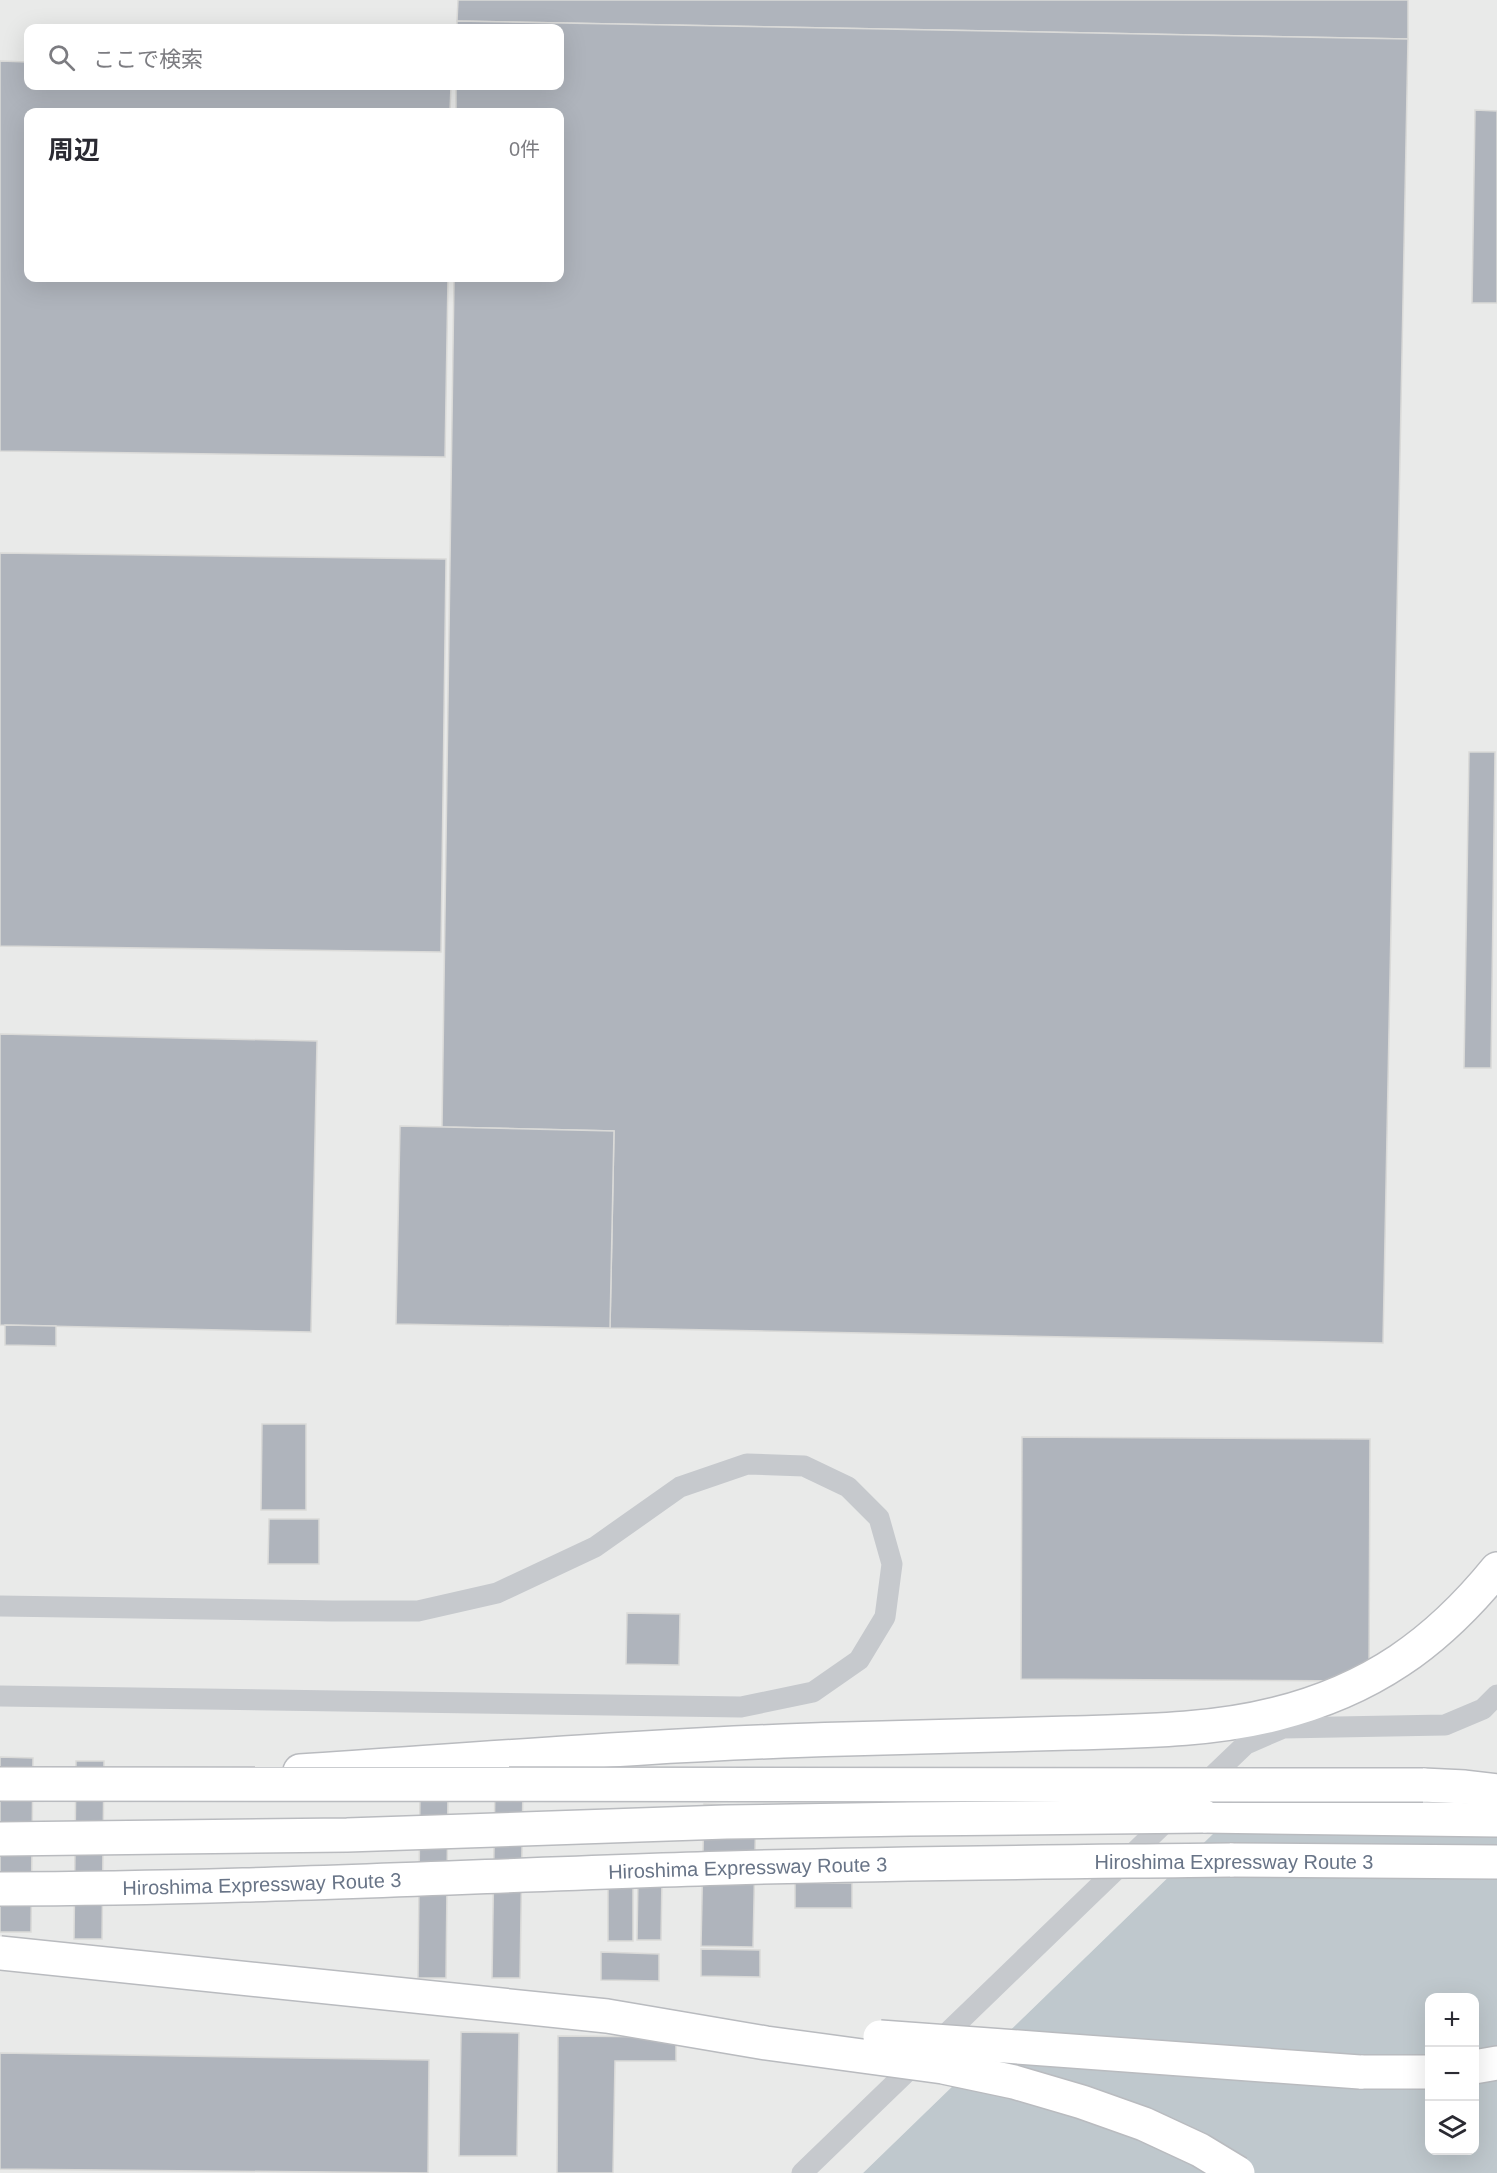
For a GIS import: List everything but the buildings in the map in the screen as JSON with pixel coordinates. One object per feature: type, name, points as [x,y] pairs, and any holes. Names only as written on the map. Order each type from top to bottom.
[{"type":"highway","points":[[116,1782],[758,1742],[1210,1727],[1277,1714],[1339,1693],[1392,1667],[1434,1636],[1473,1598],[1497,1569]]},
{"type":"highway","points":[[0,1784],[116,1782],[1411,1785],[1466,1787],[1497,1791]]},
{"type":"highway","points":[[0,1839],[347,1835],[726,1822],[956,1818],[1203,1816],[1497,1820]]},
{"type":"highway","name":"Hiroshima Expressway Route 3","points":[[0,1889],[278,1885],[728,1868],[977,1863],[1230,1860],[1497,1862]]},
{"type":"highway","points":[[0,1953],[608,2016],[1052,2051],[1360,2072],[1425,2072]]},
{"type":"highway","points":[[608,2016],[766,2043],[943,2067],[1014,2082],[1082,2102],[1144,2124],[1200,2150],[1238,2173]]},
{"type":"highway","points":[[1479,2066],[1497,2063]]},
{"type":"lane","points":[[0,1606],[418,1611],[497,1593],[595,1547],[680,1487],[747,1464],[804,1466],[848,1486],[879,1518],[892,1564],[885,1617],[859,1660],[813,1692],[741,1707],[0,1696]]},
{"type":"lane","points":[[802,2173],[1246,1744],[1283,1728],[1445,1725],[1483,1709],[1497,1695]]},
{"type":"shaded area","points":[[0,0],[1497,0],[1497,1775],[1279,1770],[863,2173],[0,2173]]},
{"type":"shaded area","points":[[1279,1770],[1497,1775],[1497,2173],[863,2173]]}]
